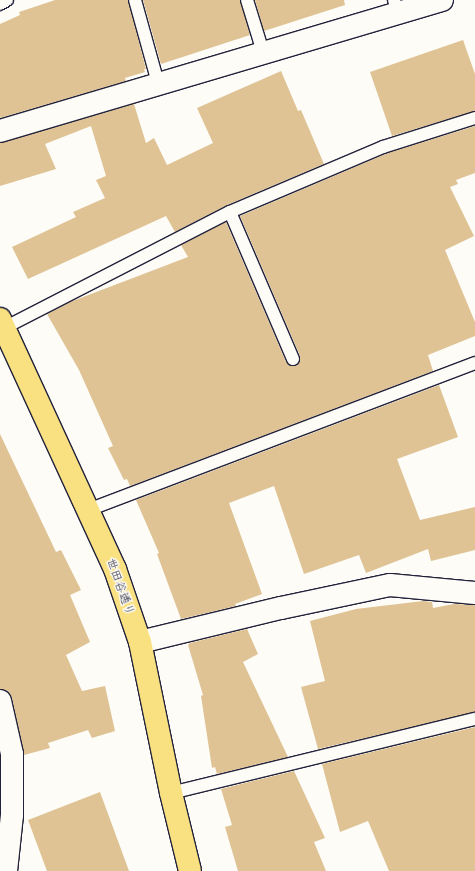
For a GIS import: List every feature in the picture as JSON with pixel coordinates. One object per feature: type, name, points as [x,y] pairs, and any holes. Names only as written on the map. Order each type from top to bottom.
[{"type":"main road","name":"世田谷通り","points":[[2,324],[115,569],[140,642],[171,793],[190,871]]},
{"type":"street","points":[[0,131],[263,52],[396,7],[442,0]]},
{"type":"street","points":[[140,642],[281,608],[390,585],[475,593]]},
{"type":"street","points":[[0,701],[12,754],[6,770],[12,815],[6,871]]},
{"type":"lane","points":[[0,4],[8,0]]},
{"type":"lane","points":[[135,0],[158,83]]},
{"type":"lane","points":[[246,0],[263,52]]},
{"type":"lane","points":[[2,324],[230,212],[383,147],[475,118]]},
{"type":"lane","points":[[230,212],[293,359]]},
{"type":"lane","points":[[88,510],[475,363]]},
{"type":"lane","points":[[171,793],[475,719]]},
{"type":"building","points":[[55,0],[128,0],[146,69],[144,69],[145,72],[125,78],[126,81],[0,118],[0,24],[20,15],[19,12]]},
{"type":"building","points":[[143,0],[240,0],[250,35],[161,64]]},
{"type":"building","points":[[255,0],[344,0],[345,5],[264,31]]},
{"type":"building","points":[[463,40],[475,74],[475,111],[392,136],[370,72]]},
{"type":"building","points":[[281,71],[298,111],[301,110],[324,164],[227,205],[175,232],[166,216],[28,279],[12,247],[76,217],[73,212],[105,198],[96,180],[106,176],[91,126],[45,144],[56,169],[0,186],[0,143],[134,104],[146,143],[154,138],[167,165],[213,143],[197,108]]},
{"type":"building","points":[[475,126],[475,173],[456,180],[458,184],[450,187],[474,236],[445,250],[475,322],[475,336],[428,355],[433,371],[130,486],[127,479],[124,480],[108,448],[113,446],[79,370],[47,314],[70,302],[188,257],[181,245],[226,222],[286,362],[292,366],[296,366],[300,360],[300,356],[240,216],[388,153]]},
{"type":"building","points":[[439,385],[458,437],[397,459],[420,520],[475,507],[475,550],[431,561],[428,549],[366,573],[359,555],[304,574],[274,486],[229,503],[262,594],[235,604],[236,606],[181,619],[157,554],[159,553],[136,500]]},
{"type":"building","points":[[0,434],[56,552],[61,550],[81,590],[70,595],[90,642],[66,655],[82,691],[105,686],[115,731],[92,738],[88,730],[48,743],[50,748],[24,755],[12,698],[9,692],[0,689]]},
{"type":"building","points":[[423,601],[432,602],[433,608],[454,604],[475,605],[475,712],[318,749],[301,687],[325,681],[310,621],[356,609]]},
{"type":"building","points":[[247,629],[258,654],[243,662],[288,757],[217,774],[215,767],[212,768],[201,696],[203,695],[188,645],[190,643]]},
{"type":"building","points":[[475,727],[475,871],[389,871],[368,821],[340,832],[322,764]]},
{"type":"building","points":[[294,771],[325,838],[314,842],[326,871],[238,871],[225,827],[232,825],[221,789]]},
{"type":"building","points":[[100,792],[129,871],[47,871],[28,820]]}]
